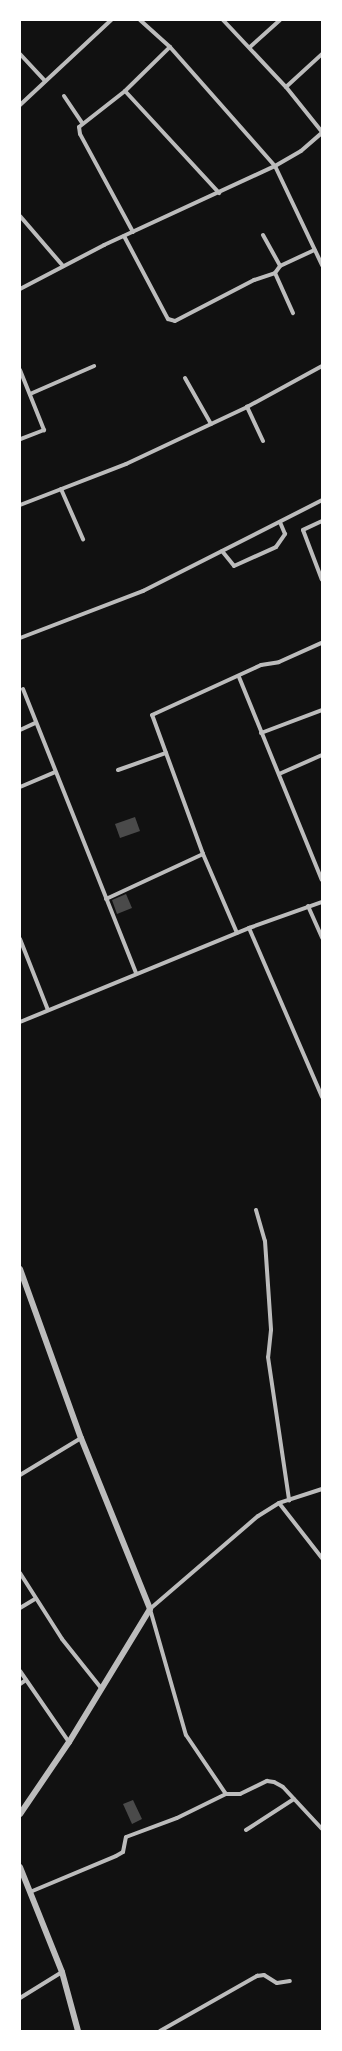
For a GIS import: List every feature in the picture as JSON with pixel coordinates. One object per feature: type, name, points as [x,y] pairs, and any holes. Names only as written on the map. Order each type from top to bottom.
[{"type":"street","points":[[20,105],[111,20]]},
{"type":"street","points":[[140,20],[170,47],[275,166],[322,265]]},
{"type":"street","points":[[20,289],[124,236],[220,194],[275,166],[301,151],[322,133],[286,87],[223,20]]},
{"type":"street","points":[[250,47],[280,20]]},
{"type":"street","points":[[133,232],[80,134],[79,127],[82,123],[125,91],[170,47]]},
{"type":"street","points":[[20,54],[45,81]]},
{"type":"street","points":[[286,87],[322,54]]},
{"type":"street","points":[[125,91],[220,194]]},
{"type":"street","points":[[64,96],[82,123]]},
{"type":"street","points":[[20,216],[63,266]]},
{"type":"street","points":[[263,235],[280,266]]},
{"type":"street","points":[[124,236],[171,321],[175,321],[254,280],[275,273],[280,266],[314,250]]},
{"type":"street","points":[[275,273],[293,313]]},
{"type":"street","points":[[30,394],[94,366]]},
{"type":"street","points":[[20,506],[126,464],[247,407],[322,366]]},
{"type":"street","points":[[20,370],[44,430],[20,439]]},
{"type":"street","points":[[185,378],[211,424]]},
{"type":"street","points":[[247,407],[262,441]]},
{"type":"street","points":[[61,489],[83,539]]},
{"type":"street","points":[[20,638],[143,591],[223,553],[322,500]]},
{"type":"street","points":[[322,521],[304,528],[303,533],[322,580]]},
{"type":"street","points":[[223,553],[228,562],[236,566],[276,547],[284,540],[284,531],[280,523]]},
{"type":"street","points":[[238,933],[203,854],[152,715],[239,677],[261,665],[279,662],[321,643]]},
{"type":"street","points":[[239,677],[322,880]]},
{"type":"street","points":[[23,689],[54,772],[136,973]]},
{"type":"street","points":[[262,733],[322,710]]},
{"type":"street","points":[[20,730],[35,723]]},
{"type":"street","points":[[118,770],[166,753]]},
{"type":"street","points":[[278,774],[322,756]]},
{"type":"street","points":[[20,787],[54,772]]},
{"type":"street","points":[[106,899],[203,854]]},
{"type":"street","points":[[20,1022],[136,973],[249,928],[322,902]]},
{"type":"street","points":[[308,906],[322,938]]},
{"type":"street","points":[[249,928],[321,1095]]},
{"type":"street","points":[[20,939],[48,1010]]},
{"type":"street","points":[[256,1210],[265,1241],[271,1330],[268,1357],[289,1500]]},
{"type":"street","points":[[20,1269],[81,1438],[150,1609],[186,1735],[226,1794]]},
{"type":"street","points":[[20,1475],[81,1438]]},
{"type":"street","points":[[20,1814],[69,1742],[150,1609],[238,1531],[278,1503],[322,1489]]},
{"type":"street","points":[[278,1503],[322,1558]]},
{"type":"street","points":[[20,1573],[35,1599],[62,1639],[101,1688]]},
{"type":"street","points":[[20,1608],[35,1599]]},
{"type":"street","points":[[20,1671],[69,1742]]},
{"type":"street","points":[[20,1684],[26,1680]]},
{"type":"street","points":[[30,1892],[124,1852],[126,1837],[178,1818],[226,1794],[240,1794],[267,1781],[283,1787],[322,1829]]},
{"type":"street","points":[[246,1830],[294,1799]]},
{"type":"street","points":[[20,1867],[62,1972],[78,2031]]},
{"type":"street","points":[[20,1998],[62,1972]]},
{"type":"street","points":[[160,2031],[257,1976],[264,1975],[277,1983],[290,1981]]},
{"type":"building","points":[[135,817],[140,831],[120,838],[115,824]]},
{"type":"building","points":[[126,894],[132,908],[117,914],[112,900]]},
{"type":"building","points":[[133,1800],[142,1819],[132,1824],[123,1804]]}]
